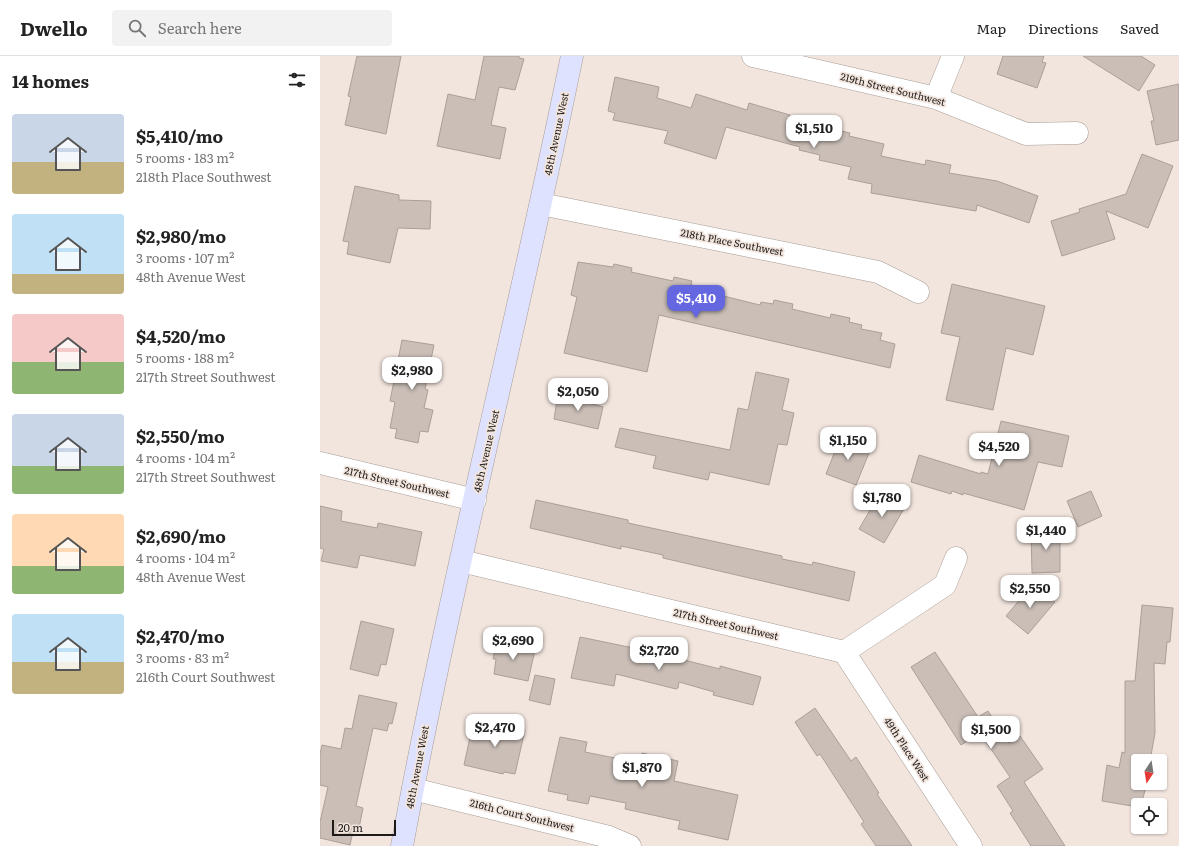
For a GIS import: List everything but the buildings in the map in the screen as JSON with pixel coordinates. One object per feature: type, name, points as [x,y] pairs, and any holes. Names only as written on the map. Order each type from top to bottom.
[{"type":"main road","name":"48th Avenue West","points":[[402,846],[461,560],[541,204],[572,56]]},
{"type":"street","name":"219th Street Southwest","points":[[753,56],[936,98],[1026,134],[1077,133]]},
{"type":"street","points":[[936,98],[953,56]]},
{"type":"street","name":"218th Place Southwest","points":[[541,204],[878,272],[918,292]]},
{"type":"street","name":"217th Street Southwest","points":[[320,464],[475,500]]},
{"type":"street","points":[[844,652],[945,585],[956,558]]},
{"type":"street","name":"217th Street Southwest","points":[[461,560],[844,652]]},
{"type":"street","name":"49th Place West","points":[[844,652],[971,846]]},
{"type":"street","name":"216th Court Southwest","points":[[413,789],[609,837],[630,846]]}]
